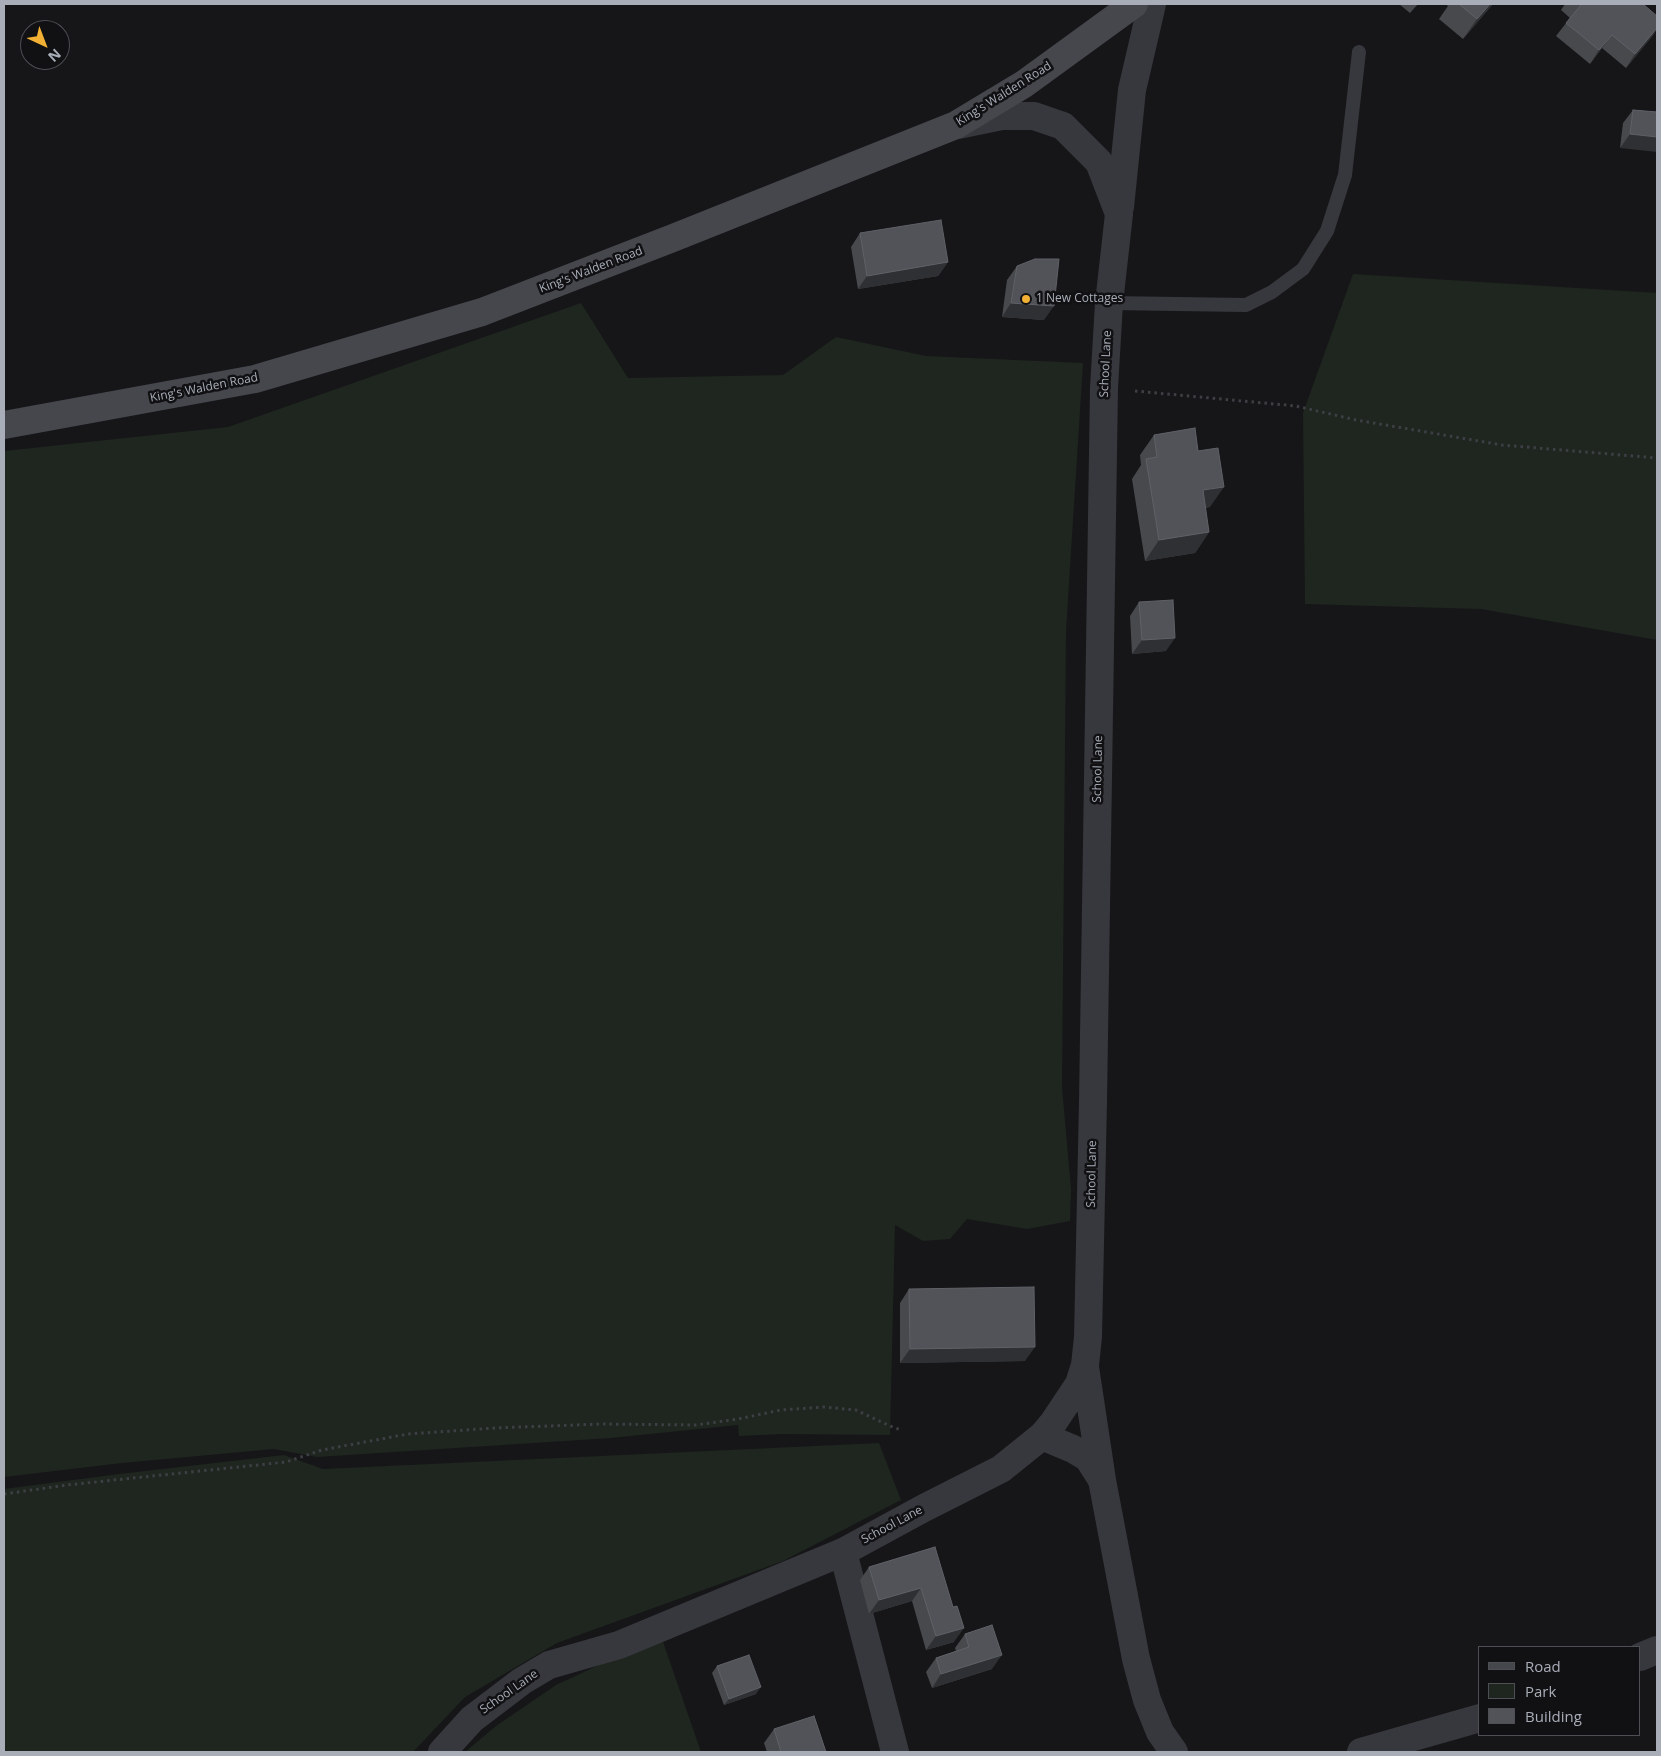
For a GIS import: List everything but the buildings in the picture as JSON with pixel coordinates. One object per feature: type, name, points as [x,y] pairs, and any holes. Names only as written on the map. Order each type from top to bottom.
[{"type":"street","name":"King's Walden Road","points":[[4,425],[255,379],[482,312],[956,125],[1024,84],[1134,4]]},
{"type":"street","name":"School Lane","points":[[442,1752],[478,1714],[522,1680],[549,1665],[619,1645],[843,1552],[1001,1469],[1042,1436],[1079,1384],[1085,1365],[1088,1337],[1104,388],[1109,303],[1132,90],[1152,4]]},
{"type":"street","name":"School Lane","points":[[956,125],[1002,116],[1034,116],[1063,126],[1099,162],[1119,214]]},
{"type":"street","points":[[1085,1365],[1102,1480],[1136,1659],[1144,1692],[1160,1732],[1174,1752]]},
{"type":"street","points":[[1042,1436],[1088,1458],[1102,1480]]},
{"type":"street","points":[[843,1552],[894,1752]]},
{"type":"street","points":[[1641,1657],[1657,1650]]},
{"type":"street","points":[[1361,1752],[1478,1719]]},
{"type":"lane","points":[[1109,303],[1246,305],[1272,292],[1303,269],[1327,231],[1345,175],[1358,52]]},
{"type":"path","points":[[1104,388],[1296,406],[1356,420],[1502,445],[1657,458]]},
{"type":"path","points":[[4,1494],[67,1485],[286,1462],[322,1450],[408,1434],[601,1424],[696,1425],[781,1410],[824,1407],[856,1410],[901,1430]]},
{"type":"green space","points":[[1353,274],[1657,293],[1657,640],[1481,609],[1305,604],[1303,413]]},
{"type":"green space","points":[[581,303],[628,378],[783,375],[836,337],[926,356],[1083,363],[1066,631],[1062,1087],[1071,1189],[1070,1221],[1027,1229],[967,1219],[950,1239],[923,1241],[895,1225],[890,1435],[782,1434],[739,1436],[738,1425],[611,1438],[317,1457],[274,1449],[122,1463],[4,1477],[4,451],[228,427]]},
{"type":"green space","points":[[879,1443],[901,1500],[783,1561],[557,1643],[465,1697],[413,1752],[4,1752],[4,1489],[284,1455],[323,1469]]},
{"type":"green space","points":[[661,1636],[701,1752],[465,1752],[496,1726],[556,1685]]},
{"type":"place","name":"1 New Cottages","points":[[1026,299]]}]
